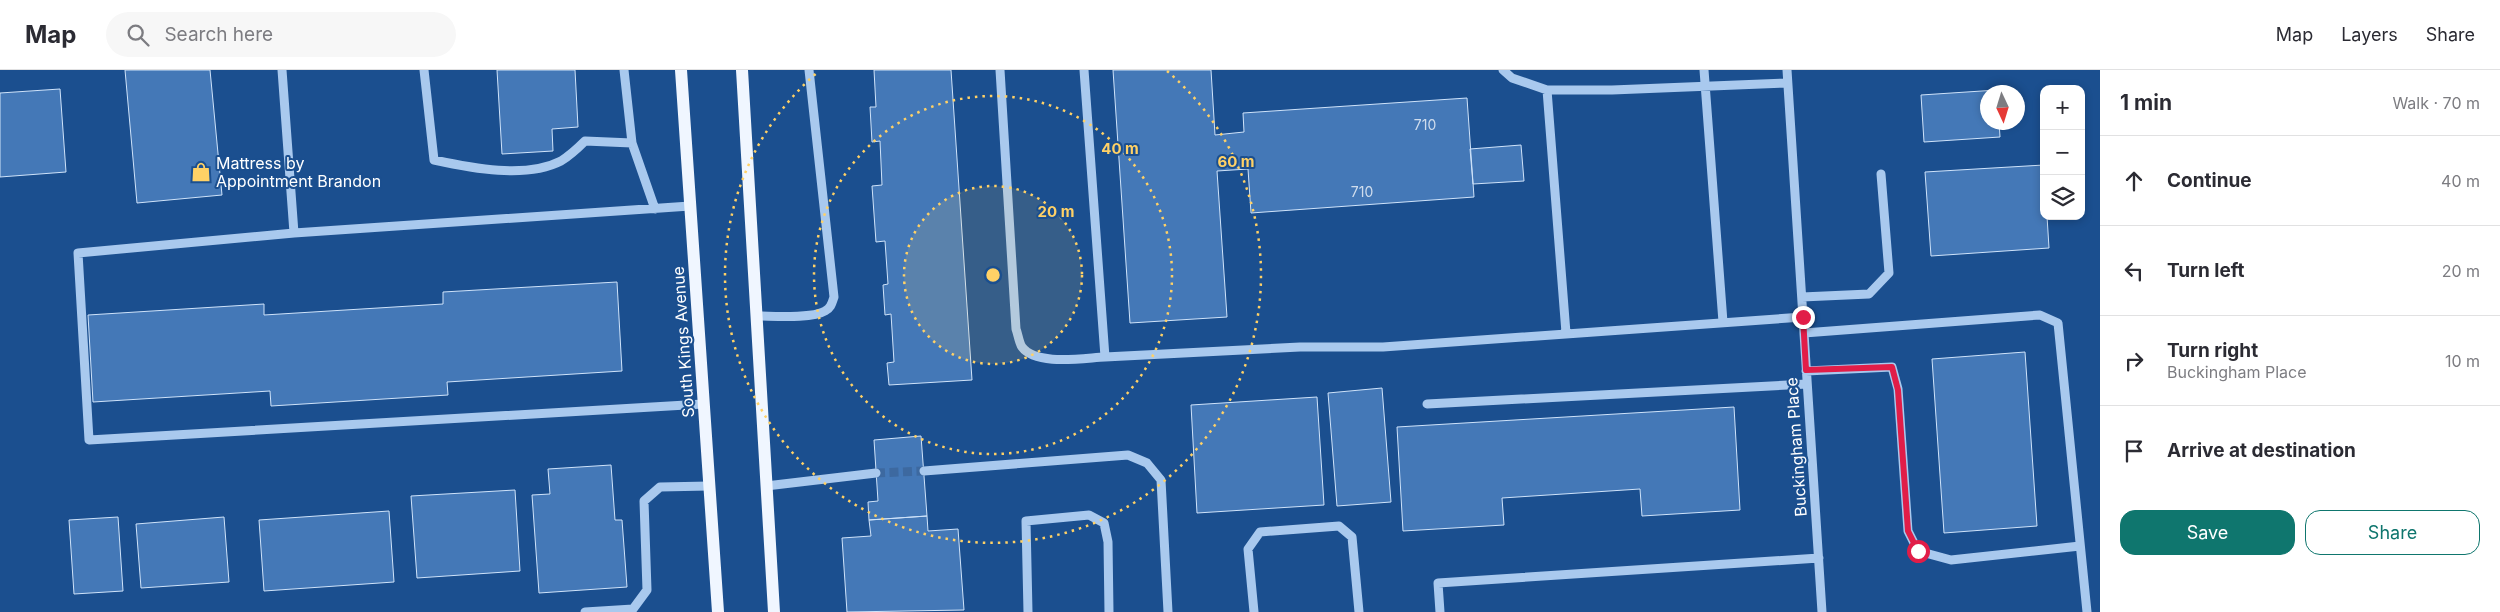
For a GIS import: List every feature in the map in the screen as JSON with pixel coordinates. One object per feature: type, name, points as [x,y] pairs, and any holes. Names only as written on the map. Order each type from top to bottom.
[{"type":"main road","name":"South Kings Avenue","points":[[681,70],[718,612]]},
{"type":"main road","points":[[742,70],[774,612]]},
{"type":"street","points":[[282,70],[294,233]]},
{"type":"street","points":[[424,70],[434,160],[460,166],[527,172],[561,161],[585,141],[632,143]]},
{"type":"street","points":[[624,70],[632,143],[655,208]]},
{"type":"street","points":[[757,316],[819,313],[831,306],[834,297],[809,70]]},
{"type":"street","points":[[1000,70],[1016,329],[1021,346],[1030,355],[1048,360],[1300,347],[1383,347],[1803,317]]},
{"type":"street","points":[[1084,70],[1105,357]]},
{"type":"street","points":[[1503,70],[1512,78],[1547,90],[1788,83]]},
{"type":"street","points":[[1704,70],[1723,322]]},
{"type":"street","name":"Buckingham Place","points":[[1787,70],[1822,612]]},
{"type":"street","points":[[1547,90],[1566,333]]},
{"type":"street","points":[[1802,297],[1869,294],[1889,273],[1881,174]]},
{"type":"street","points":[[690,206],[294,233],[78,253],[89,440],[703,404]]},
{"type":"street","points":[[1804,333],[2040,315],[2058,323],[2087,612]]},
{"type":"street","points":[[1806,370],[1892,367],[1898,390],[1908,531],[1918,551],[1951,560],[2080,546]]},
{"type":"street","points":[[1427,404],[1807,384]]},
{"type":"street","points":[[924,472],[1128,455],[1147,463],[1161,480],[1168,612]]},
{"type":"street","points":[[766,486],[876,473]]},
{"type":"street","points":[[585,612],[633,609],[648,590],[644,500],[660,487],[709,486]]},
{"type":"street","points":[[1028,612],[1026,521],[1089,515],[1104,522],[1109,612]]},
{"type":"street","points":[[1254,612],[1248,549],[1260,532],[1339,526],[1352,536],[1359,612]]},
{"type":"street","points":[[1440,612],[1438,583],[1819,558]]},
{"type":"building","points":[[125,70],[210,70],[222,195],[137,203]]},
{"type":"building","points":[[497,70],[575,70],[578,127],[552,129],[553,151],[502,154]]},
{"type":"building","points":[[874,70],[951,70],[972,380],[889,385],[887,363],[894,362],[891,314],[885,315],[883,285],[888,284],[885,241],[876,242],[872,186],[882,185],[880,141],[872,142],[870,107],[876,107]]},
{"type":"building","points":[[1113,70],[1211,70],[1215,135],[1244,132],[1243,113],[1467,98],[1474,197],[1251,213],[1248,169],[1217,171],[1227,317],[1130,323]]},
{"type":"building","points":[[60,89],[66,172],[0,177],[0,93]]},
{"type":"building","points":[[1980,91],[1980,130],[2000,130],[2000,137],[1924,142],[1921,95]]},
{"type":"building","points":[[1521,145],[1524,181],[1473,184],[1470,149]]},
{"type":"building","points":[[2040,165],[2040,220],[2047,220],[2049,248],[1931,256],[1925,172]]},
{"type":"building","points":[[617,282],[622,371],[447,382],[448,395],[271,406],[270,391],[93,402],[88,315],[264,304],[264,315],[443,304],[443,292]]},
{"type":"building","points":[[2025,352],[2037,526],[1944,533],[1932,359]]},
{"type":"building","points":[[1382,388],[1391,502],[1337,506],[1328,393]]},
{"type":"building","points":[[1317,397],[1324,505],[1197,513],[1191,405]]},
{"type":"building","points":[[1734,407],[1740,510],[1642,516],[1640,489],[1502,498],[1504,525],[1403,531],[1397,427]]},
{"type":"building","points":[[921,436],[927,516],[869,520],[868,502],[878,501],[874,440]]},
{"type":"building","points":[[611,465],[615,520],[622,520],[627,587],[539,593],[532,495],[550,494],[548,469]]},
{"type":"building","points":[[515,490],[520,571],[417,578],[411,496]]},
{"type":"building","points":[[389,511],[394,582],[264,591],[259,520]]},
{"type":"building","points":[[927,516],[928,531],[958,529],[964,610],[847,612],[842,538],[871,536],[869,520]]},
{"type":"building","points":[[118,517],[123,591],[74,594],[69,520]]},
{"type":"building","points":[[224,517],[229,582],[141,588],[136,524]]},
{"type":"tunnel","points":[[876,473],[924,471]]},
{"type":"place","name":"Mattress by Appointment Brandon","points":[[201,172]]},
{"type":"route","points":[[1803,317],[1806,370],[1892,367],[1898,390],[1908,531],[1918,551]]}]
